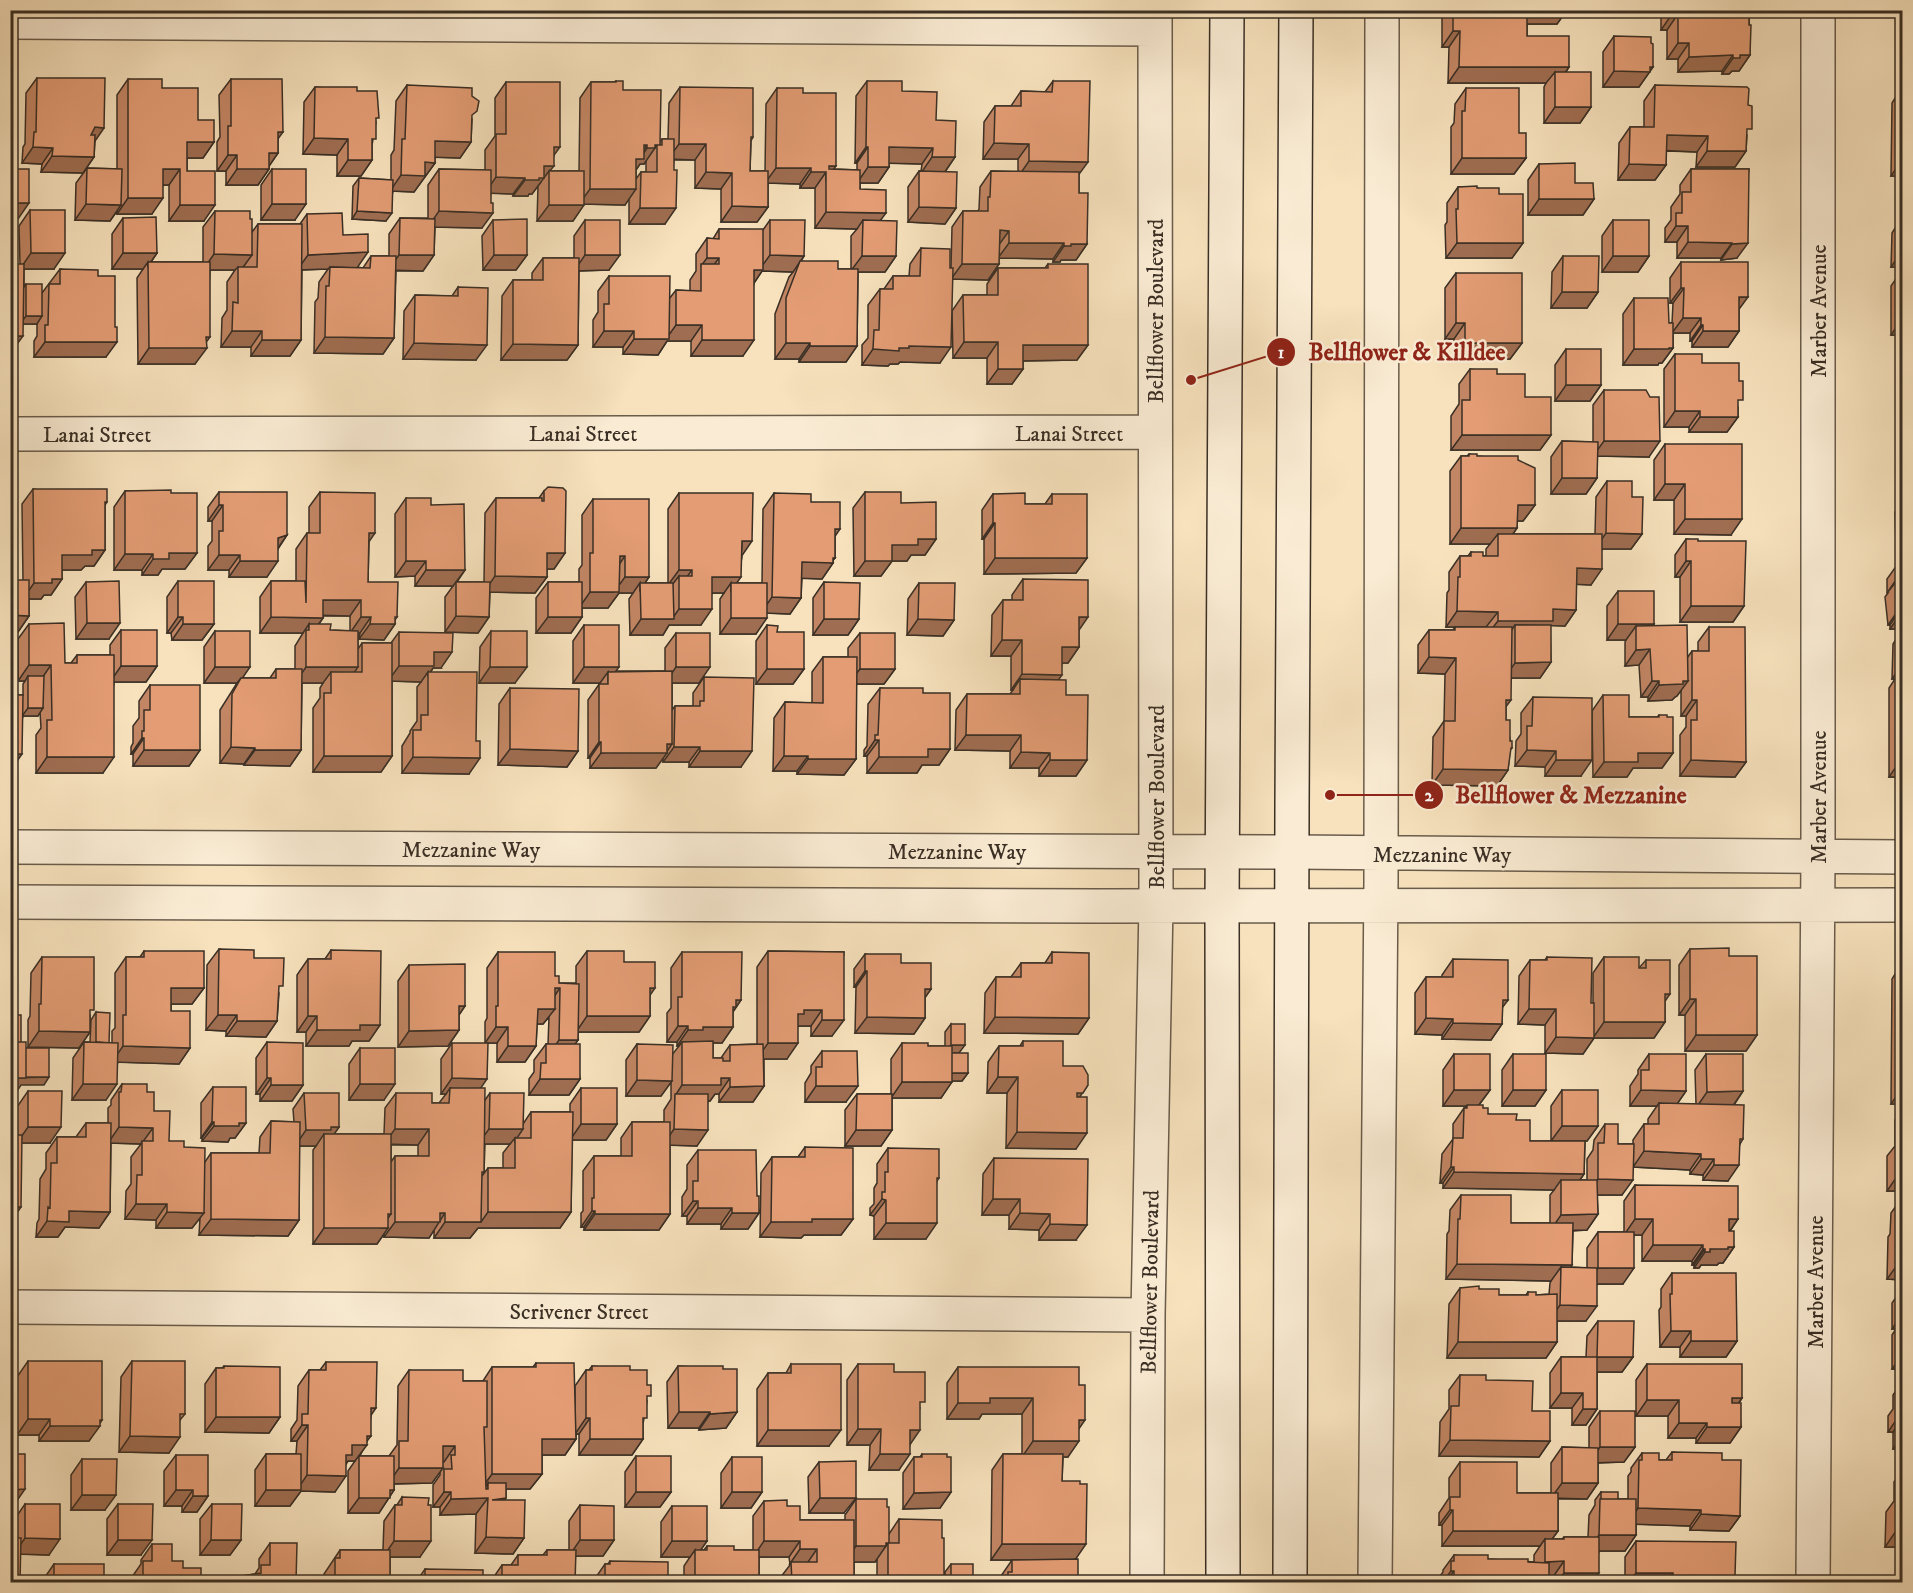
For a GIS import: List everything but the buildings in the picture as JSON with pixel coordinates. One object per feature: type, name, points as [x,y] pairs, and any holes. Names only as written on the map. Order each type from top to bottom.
[{"type":"street","points":[[1223,1582],[1222,852],[1227,10]]},
{"type":"street","points":[[1290,1582],[1296,10]]},
{"type":"street","points":[[1375,1582],[1381,905],[1382,10]]},
{"type":"street","name":"Marber Avenue","points":[[1814,1582],[1818,904],[1818,10]]},
{"type":"street","points":[[10,22],[1155,20]]},
{"type":"street","name":"Bellflower Boulevard","points":[[1147,1582],[1148,1315],[1156,904],[1155,20]]},
{"type":"street","name":"Lanai Street","points":[[10,434],[1155,432]]},
{"type":"street","name":"Mezzanine Way","points":[[10,847],[1902,857]]},
{"type":"street","points":[[10,902],[1074,906],[1156,904],[1222,906],[1902,905]]},
{"type":"street","name":"Scrivener Street","points":[[10,1307],[1148,1315]]},
{"type":"place","name":"Bellflower & Killdee","points":[[1191,380]]},
{"type":"place","name":"Bellflower & Mezzanine","points":[[1330,795]]}]
